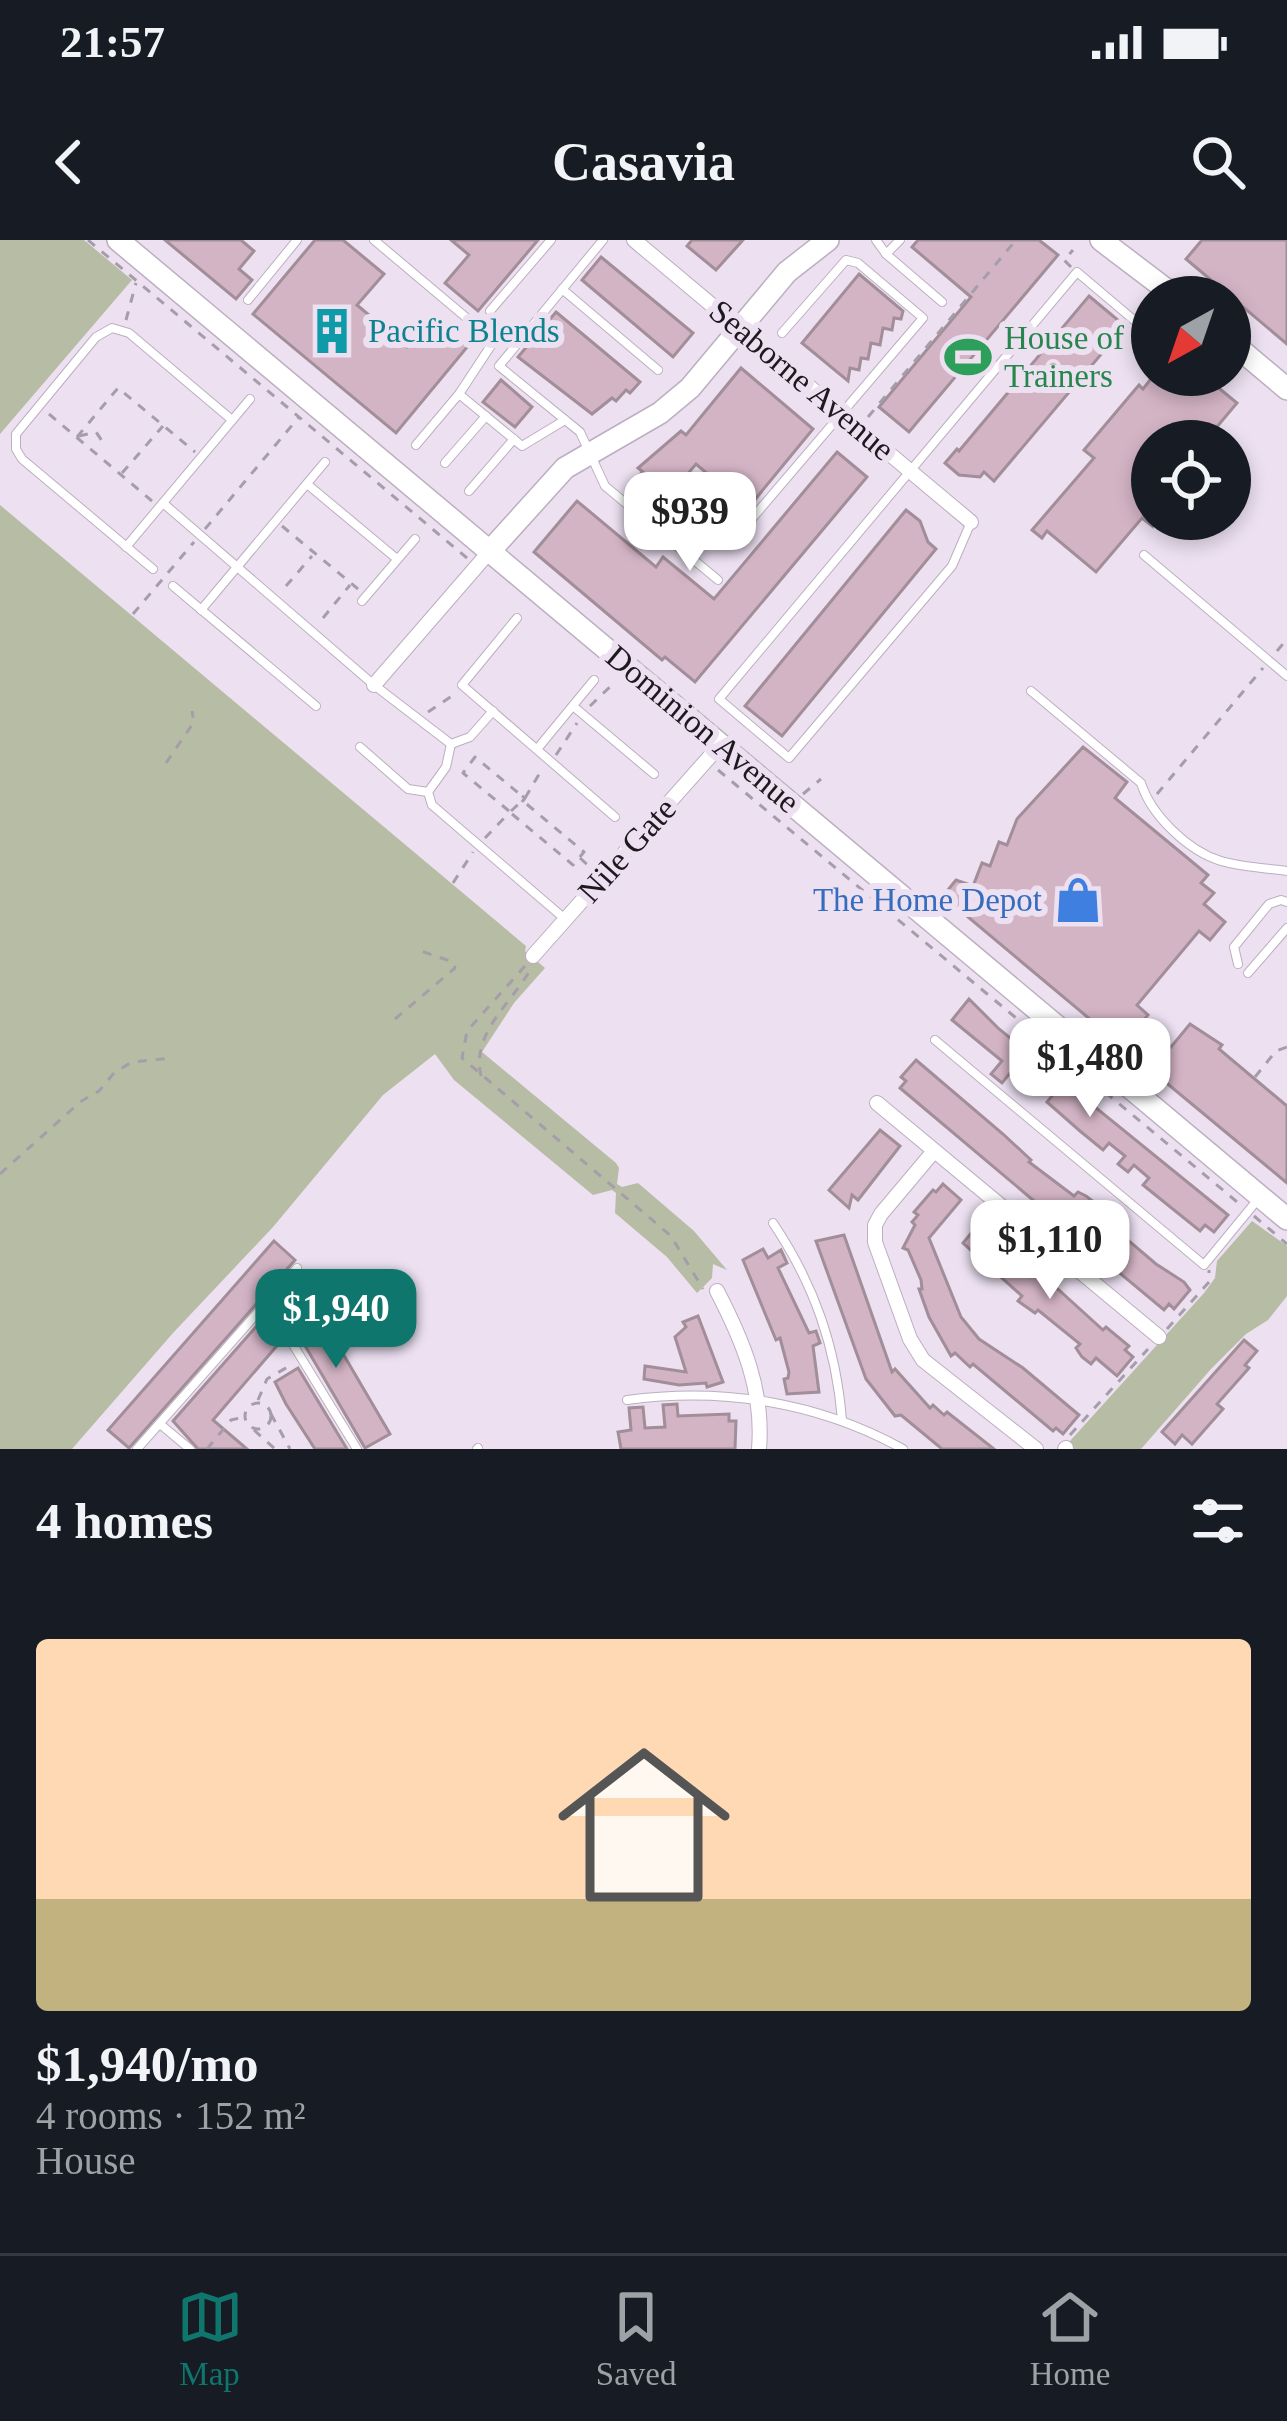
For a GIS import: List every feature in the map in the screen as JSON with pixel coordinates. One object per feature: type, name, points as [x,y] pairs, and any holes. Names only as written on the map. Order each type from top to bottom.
[{"type":"main road","name":"Dominion Avenue","points":[[118,240],[794,805],[1254,1204],[1287,1219]]},
{"type":"main road","points":[[490,550],[553,480],[587,453],[660,413],[690,388],[787,272],[828,240]]},
{"type":"main road","points":[[1101,240],[1148,276]]},
{"type":"main road","points":[[1251,358],[1287,388]]},
{"type":"street","name":"Seaborne Avenue","points":[[634,240],[971,521]]},
{"type":"street","points":[[374,685],[490,550]]},
{"type":"street","name":"Nile Gate","points":[[533,956],[722,744]]},
{"type":"street","points":[[877,1103],[1160,1337]]},
{"type":"street","points":[[934,1151],[881,1214],[875,1242],[910,1339],[927,1366],[1036,1449]]},
{"type":"street","points":[[717,1291],[745,1349],[758,1399],[759,1449]]},
{"type":"lane","points":[[248,299],[297,240]]},
{"type":"lane","points":[[374,240],[494,341],[459,394],[416,445]]},
{"type":"lane","points":[[490,311],[550,240]]},
{"type":"lane","points":[[603,240],[499,365],[580,432],[605,486],[718,580]]},
{"type":"lane","points":[[876,240],[942,302]]},
{"type":"lane","points":[[886,254],[900,240]]},
{"type":"lane","points":[[687,492],[738,535],[923,318],[858,263],[846,260],[782,333]]},
{"type":"lane","points":[[971,521],[952,566],[789,758],[719,699],[1077,272],[1131,318]]},
{"type":"lane","points":[[562,290],[658,370]]},
{"type":"lane","points":[[153,569],[18,454],[16,434],[99,334],[120,328],[232,420]]},
{"type":"lane","points":[[459,394],[522,446],[565,420]]},
{"type":"lane","points":[[126,547],[158,502],[250,399]]},
{"type":"lane","points":[[446,463],[486,416]]},
{"type":"lane","points":[[469,491],[514,439]]},
{"type":"lane","points":[[201,610],[325,463]]},
{"type":"lane","points":[[307,484],[397,560]]},
{"type":"lane","points":[[158,502],[451,744]]},
{"type":"lane","points":[[364,598],[415,538]]},
{"type":"lane","points":[[1144,555],[1287,676]]},
{"type":"lane","points":[[173,586],[316,706]]},
{"type":"lane","points":[[518,618],[463,686],[615,817]]},
{"type":"lane","points":[[538,748],[594,680]]},
{"type":"lane","points":[[1031,691],[1141,783],[1147,802],[1161,819],[1215,859],[1287,871]]},
{"type":"lane","points":[[573,706],[654,774]]},
{"type":"lane","points":[[451,744],[473,734],[493,711]]},
{"type":"lane","points":[[428,792],[446,767],[451,744]]},
{"type":"lane","points":[[360,747],[411,790],[428,792]]},
{"type":"lane","points":[[428,792],[441,816],[566,920]]},
{"type":"lane","points":[[1238,964],[1234,947],[1269,904],[1287,902]]},
{"type":"lane","points":[[1248,973],[1287,928]]},
{"type":"lane","points":[[935,1040],[1204,1265],[1254,1204]]},
{"type":"lane","points":[[773,1223],[802,1269],[820,1310],[837,1370],[842,1420]]},
{"type":"lane","points":[[137,1449],[297,1268]]},
{"type":"lane","points":[[267,1303],[357,1449]]},
{"type":"lane","points":[[627,1400],[676,1394],[758,1399],[842,1420],[903,1449]]},
{"type":"lane","points":[[160,1424],[190,1449]]},
{"type":"path","points":[[88,240],[468,559]]},
{"type":"path","points":[[859,428],[1016,240]]},
{"type":"path","points":[[1064,260],[1073,250]]},
{"type":"path","points":[[120,328],[137,281]]},
{"type":"path","points":[[77,437],[118,388],[201,458]]},
{"type":"path","points":[[39,405],[158,502]]},
{"type":"path","points":[[204,530],[299,417]]},
{"type":"path","points":[[121,475],[163,425]]},
{"type":"path","points":[[77,437],[96,432],[104,444]]},
{"type":"path","points":[[276,521],[364,598]]},
{"type":"path","points":[[134,614],[196,539]]},
{"type":"path","points":[[286,586],[314,553]]},
{"type":"path","points":[[153,569],[173,586]]},
{"type":"path","points":[[323,618],[351,584]]},
{"type":"path","points":[[1147,802],[1287,639]]},
{"type":"path","points":[[587,710],[615,682]]},
{"type":"path","points":[[428,712],[463,686]]},
{"type":"path","points":[[166,763],[194,722],[192,711]]},
{"type":"path","points":[[555,757],[578,722]]},
{"type":"path","points":[[459,757],[469,765]]},
{"type":"path","points":[[476,757],[584,852],[573,866],[463,773],[469,765],[476,757]]},
{"type":"path","points":[[482,842],[523,799],[546,765]]},
{"type":"path","points":[[718,770],[1254,1204],[1287,1244]]},
{"type":"path","points":[[794,805],[821,779]]},
{"type":"path","points":[[453,883],[474,851]]},
{"type":"path","points":[[580,858],[590,867]]},
{"type":"path","points":[[394,1018],[455,968],[453,962],[422,951]]},
{"type":"path","points":[[481,1077],[481,1042],[526,978],[533,956]]},
{"type":"path","points":[[533,956],[464,1037],[462,1058],[671,1236],[706,1296],[717,1291]]},
{"type":"path","points":[[1255,1076],[1276,1051],[1287,1047]]},
{"type":"path","points":[[0,1174],[114,1073],[132,1062],[172,1058]]},
{"type":"path","points":[[1065,1449],[1064,1442],[1209,1282],[1204,1265]]},
{"type":"path","points":[[245,1417],[250,1406],[258,1403],[267,1379],[302,1358]]},
{"type":"path","points":[[258,1403],[270,1412],[290,1449]]},
{"type":"path","points":[[249,1425],[265,1427],[270,1412]]},
{"type":"path","points":[[245,1417],[275,1449]]},
{"type":"path","points":[[207,1449],[231,1420],[245,1417]]},
{"type":"green space","points":[[0,240],[84,240],[132,280],[0,434]]},
{"type":"green space","points":[[0,505],[526,946],[525,951],[545,968],[514,1003],[482,1052],[616,1163],[617,1184],[638,1183],[694,1231],[727,1270],[713,1264],[712,1278],[697,1293],[667,1257],[615,1213],[616,1193],[593,1195],[454,1080],[435,1054],[383,1095],[273,1227],[72,1449],[0,1449]]},
{"type":"green space","points":[[1252,1221],[1287,1246],[1287,1296],[1268,1320],[1246,1334],[1211,1369],[1141,1449],[1070,1449],[1070,1441],[1204,1293],[1215,1278],[1217,1261]]},
{"type":"building","points":[[165,240],[241,240],[254,251],[239,269],[252,280],[236,299]]},
{"type":"building","name":"Pacific Blends","points":[[315,240],[343,240],[384,274],[357,305],[407,347],[432,317],[468,346],[396,433],[253,314]]},
{"type":"building","points":[[451,240],[538,240],[478,311],[445,283],[469,255]]},
{"type":"building","points":[[692,240],[743,240],[716,270],[687,246]]},
{"type":"building","points":[[918,240],[1039,240],[1058,255],[909,432],[879,407],[971,297],[912,247]]},
{"type":"building","points":[[1202,240],[1287,240],[1287,344],[1251,314],[1251,276],[1206,276],[1186,259]]},
{"type":"building","points":[[601,257],[693,333],[673,357],[582,280]]},
{"type":"building","points":[[859,274],[903,311],[901,319],[894,318],[892,330],[883,328],[880,345],[871,343],[868,359],[861,358],[859,370],[850,368],[848,381],[802,343]]},
{"type":"building","points":[[1089,296],[1125,326],[994,481],[984,472],[980,477],[959,475],[945,463]]},
{"type":"building","points":[[556,312],[640,382],[630,393],[626,390],[592,414],[518,357]]},
{"type":"building","points":[[741,368],[813,429],[748,508],[696,464],[663,503],[635,479],[643,472],[638,468],[681,431],[686,435]]},
{"type":"building","points":[[501,380],[532,407],[515,427],[483,402]]},
{"type":"building","points":[[1131,394],[1228,396],[1237,403],[1223,420],[1131,420],[1131,531],[1096,572],[1047,531],[1042,538],[1032,530],[1094,458],[1084,450]]},
{"type":"building","points":[[837,452],[867,477],[695,682],[665,657],[662,660],[534,552],[577,501],[656,567],[663,557],[714,599]]},
{"type":"building","points":[[906,510],[920,521],[936,549],[782,736],[745,706]]},
{"type":"building","name":"The Home Depot","points":[[1083,747],[1127,782],[1115,798],[1208,875],[1201,883],[1214,893],[1204,904],[1225,922],[1210,940],[1199,931],[1137,1005],[1148,1015],[1122,1046],[943,896],[956,880],[973,886],[982,863],[990,866],[999,842],[1007,845],[1017,819]]},
{"type":"building","points":[[969,999],[999,1029],[1228,1215],[1214,1232],[1205,1225],[1200,1231],[1143,1185],[1149,1178],[1134,1165],[1128,1172],[1118,1164],[1125,1156],[1109,1143],[1103,1150],[1080,1131],[1047,1102],[1052,1096],[1038,1084],[1032,1091],[1010,1073],[1002,1083],[991,1074],[1002,1061],[952,1020]]},
{"type":"building","points":[[1190,1024],[1222,1045],[1219,1049],[1287,1106],[1287,1183],[1140,1061],[1160,1038],[1171,1047]]},
{"type":"building","points":[[916,1060],[1029,1162],[1074,1196],[1078,1192],[1086,1196],[1095,1203],[1090,1208],[1184,1282],[1190,1290],[1174,1309],[1169,1304],[1164,1310],[900,1088],[906,1081],[901,1077]]},
{"type":"building","points":[[880,1130],[900,1146],[858,1200],[852,1195],[849,1208],[829,1190]]},
{"type":"building","points":[[943,1184],[961,1200],[929,1238],[961,1317],[979,1339],[1079,1415],[1063,1434],[1056,1428],[1053,1431],[973,1364],[970,1367],[955,1353],[951,1356],[929,1317],[919,1289],[921,1280],[903,1248],[915,1225],[912,1222],[918,1215],[914,1212]]},
{"type":"building","points":[[977,1226],[985,1232],[988,1228],[1103,1330],[1106,1327],[1129,1346],[1125,1350],[1133,1357],[1117,1376],[1096,1358],[1091,1364],[1082,1357],[1076,1348],[1080,1344],[1038,1310],[1035,1313],[1018,1301],[1022,1296],[963,1243]]},
{"type":"building","points":[[844,1235],[892,1372],[895,1369],[930,1408],[933,1405],[944,1415],[947,1412],[994,1449],[942,1449],[901,1415],[895,1416],[866,1379],[816,1241]]},
{"type":"building","points":[[274,1241],[295,1260],[129,1448],[108,1430]]},
{"type":"building","points":[[763,1249],[768,1258],[781,1250],[787,1263],[778,1268],[809,1333],[816,1331],[820,1343],[813,1346],[819,1392],[787,1394],[784,1379],[789,1372],[780,1338],[776,1340],[743,1260]]},
{"type":"building","points":[[308,1294],[390,1434],[365,1448],[283,1308]]},
{"type":"building","points":[[698,1316],[723,1382],[707,1387],[706,1383],[679,1385],[644,1379],[645,1366],[686,1372],[675,1337],[686,1327],[683,1322]]},
{"type":"building","points":[[261,1321],[281,1341],[213,1420],[247,1449],[198,1449],[173,1421]]},
{"type":"building","points":[[1244,1340],[1257,1351],[1245,1365],[1249,1368],[1217,1404],[1223,1409],[1192,1444],[1182,1435],[1175,1444],[1162,1432]]},
{"type":"building","points":[[298,1368],[347,1449],[315,1449],[286,1404],[275,1382]]},
{"type":"building","points":[[677,1404],[678,1416],[729,1414],[729,1421],[736,1421],[735,1449],[621,1449],[618,1432],[631,1430],[629,1408],[643,1407],[645,1428],[665,1427],[663,1405]]},
{"type":"place","name":"Pacific Blends","points":[[332,331]]},
{"type":"place","name":"House of Trainers","points":[[968,357]]},
{"type":"place","name":"The Home Depot","points":[[1078,900]]}]
